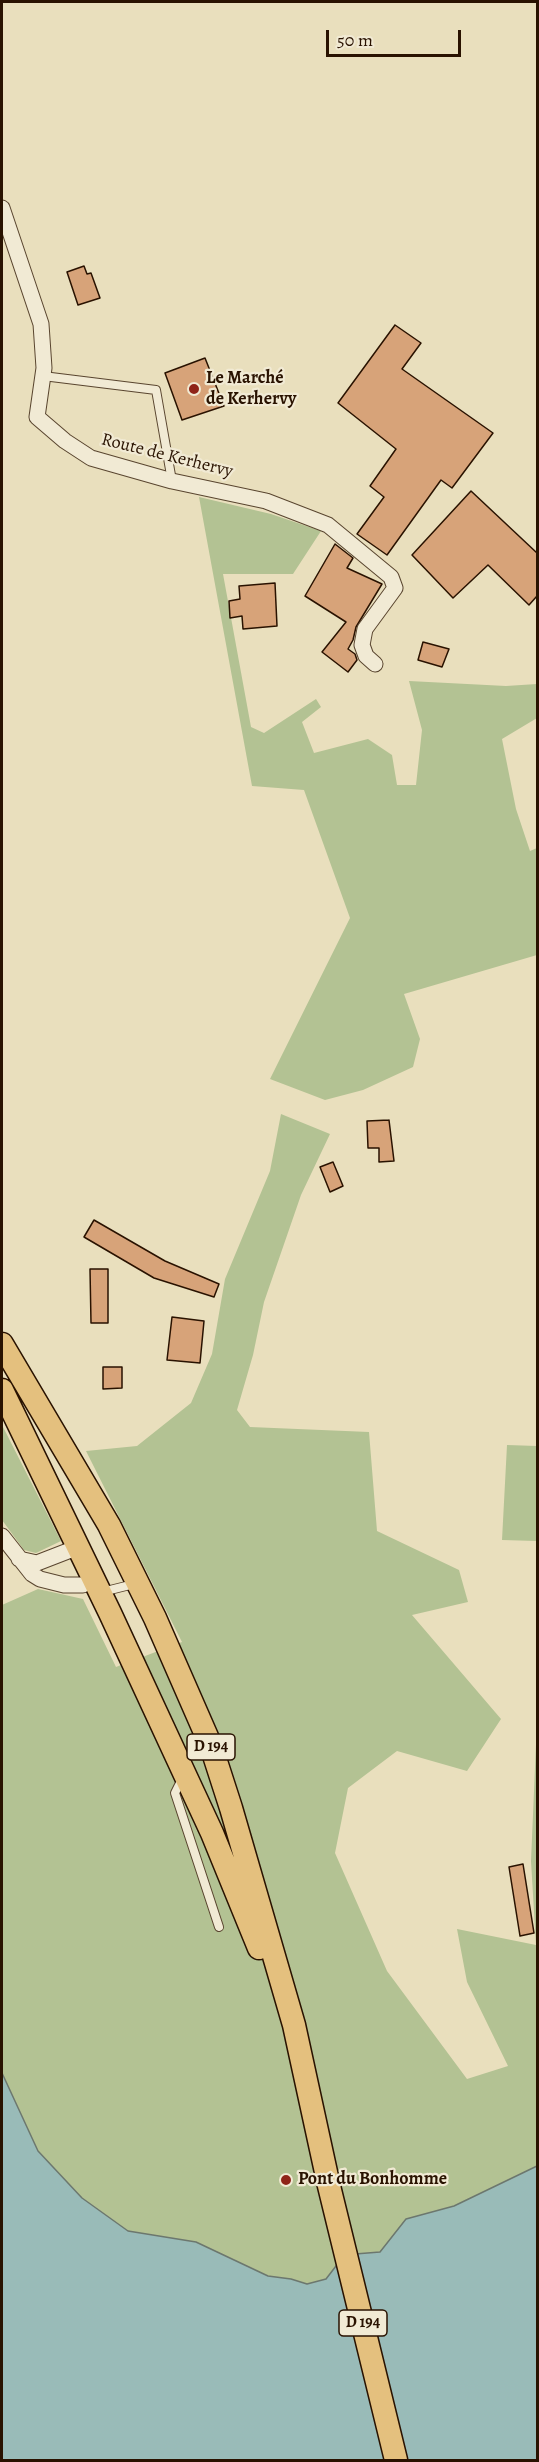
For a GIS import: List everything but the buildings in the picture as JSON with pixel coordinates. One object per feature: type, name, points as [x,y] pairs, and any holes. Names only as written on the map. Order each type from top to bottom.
[{"type":"main road","name":"D 194","points":[[2,1344],[74,1463],[138,1583],[211,1746],[294,2025],[329,2186],[396,2460]]},
{"type":"main road","name":"D 194","points":[[2,1390],[92,1589],[212,1833],[260,1949],[329,2186]]},
{"type":"street","name":"Route de Kerhervy","points":[[2,208],[41,324],[43,376],[37,417],[91,458],[172,481],[267,501],[328,525],[392,577],[395,588],[365,629],[362,645],[366,656],[375,664]]},
{"type":"street","points":[[2,1536],[19,1559],[40,1579],[92,1589]]},
{"type":"street","points":[[19,1559],[37,1563],[68,1551]]},
{"type":"lane","points":[[43,376],[156,390],[172,481]]},
{"type":"lane","points":[[92,1589],[138,1583]]},
{"type":"lane","points":[[184,1775],[175,1793],[219,1927]]},
{"type":"green space","points":[[199,497],[271,514],[321,531],[293,574],[223,574],[251,727],[264,733],[316,699],[321,707],[302,722],[314,753],[368,739],[392,755],[397,785],[416,785],[422,730],[409,681],[506,686],[537,684],[537,718],[502,739],[516,809],[530,851],[537,848],[537,955],[404,994],[420,1039],[413,1067],[363,1090],[325,1100],[270,1079],[350,918],[304,790],[252,786]]},
{"type":"green space","points":[[281,1114],[330,1134],[301,1195],[264,1302],[253,1355],[237,1410],[250,1427],[369,1432],[377,1531],[459,1570],[468,1602],[412,1615],[501,1719],[467,1771],[397,1751],[348,1788],[335,1853],[387,1971],[467,2079],[508,2066],[467,1982],[457,1929],[536,1945],[531,1861],[537,1721],[537,2314],[336,2266],[326,2279],[307,2284],[268,2276],[196,2242],[128,2231],[82,2198],[38,2151],[2,2073],[2,1605],[38,1589],[83,1599],[116,1667],[182,1642],[86,1451],[137,1446],[191,1403],[212,1354],[225,1279],[270,1171]]},
{"type":"green space","points":[[2,1425],[61,1541],[36,1553],[24,1550],[2,1520]]},
{"type":"green space","points":[[507,1445],[537,1446],[537,1541],[502,1540]]},
{"type":"water","points":[[2,2073],[38,2151],[82,2198],[128,2231],[196,2242],[268,2276],[307,2284],[326,2279],[336,2266],[355,2254],[380,2252],[406,2219],[454,2206],[537,2166],[537,2460],[2,2460]]},
{"type":"place","name":"Le Marché de Kerhervy","points":[[194,389]]},
{"type":"place","name":"Pont du Bonhomme","points":[[286,2180]]}]
